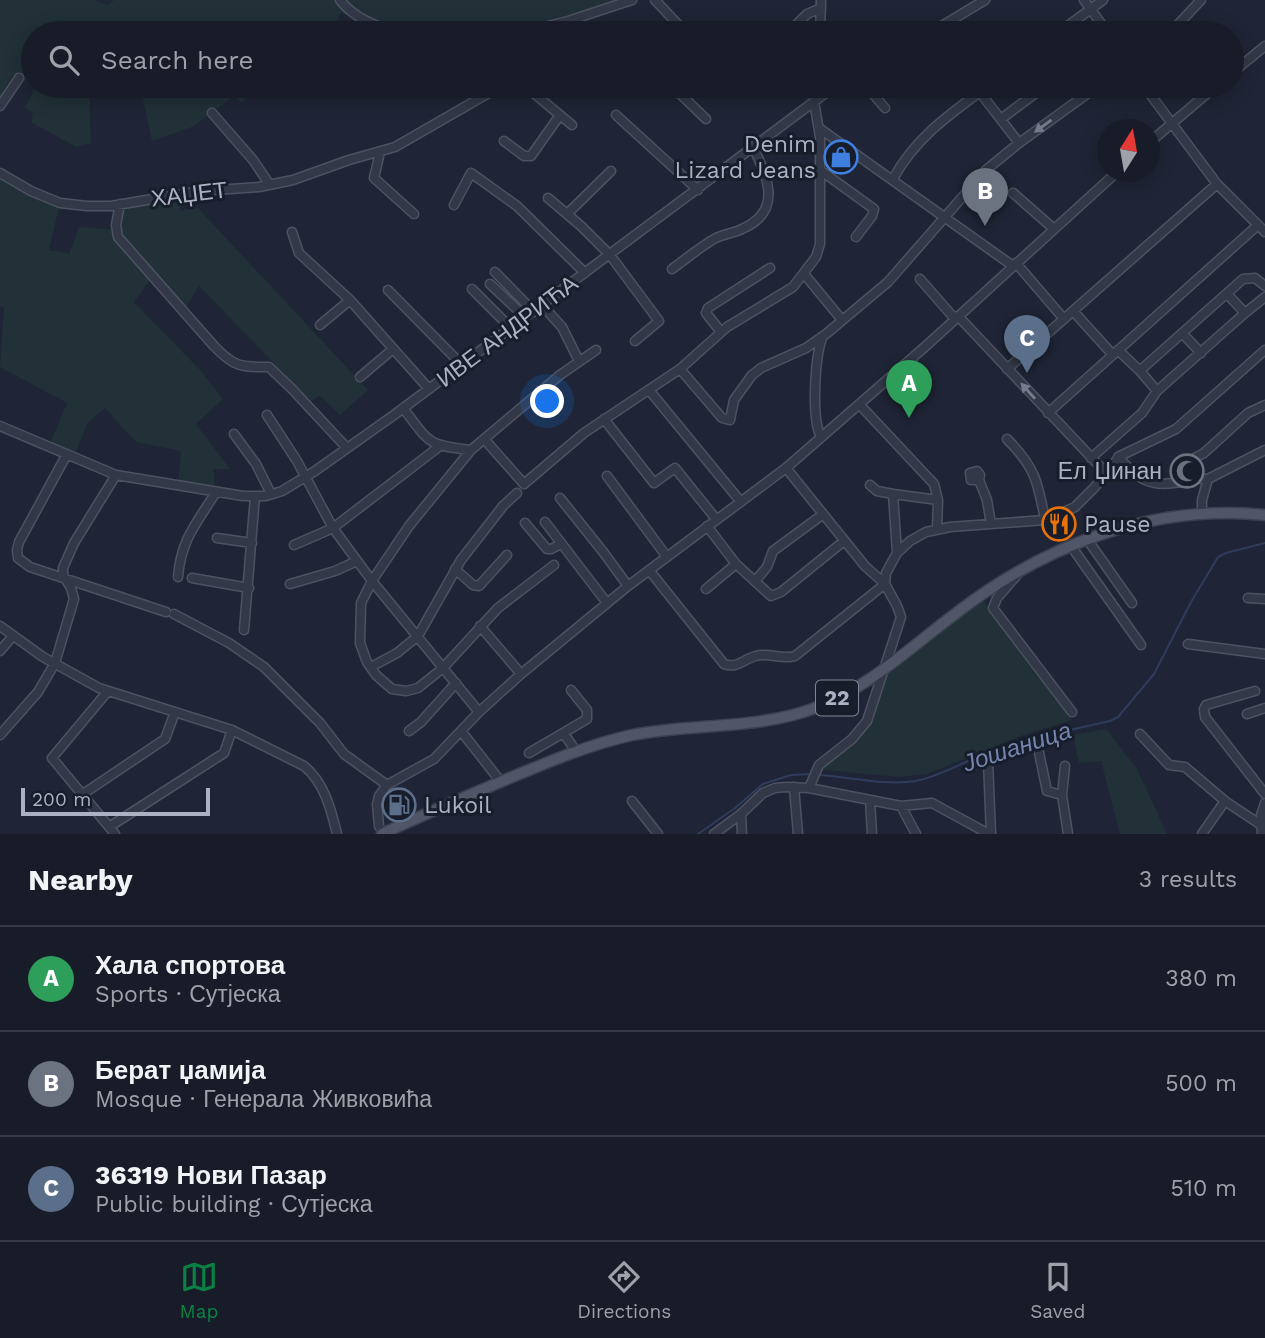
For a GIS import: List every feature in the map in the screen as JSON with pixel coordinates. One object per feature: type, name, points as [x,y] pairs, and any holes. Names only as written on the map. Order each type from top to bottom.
[{"type":"main road","name":"22","points":[[382,834],[576,751],[649,732],[746,723],[802,713],[836,698],[885,668],[980,595],[1025,567],[1087,538],[1143,523],[1202,514],[1265,515]]},
{"type":"street","points":[[340,0],[349,12],[365,21]]},
{"type":"street","points":[[585,21],[632,0]]},
{"type":"street","points":[[655,0],[675,21]]},
{"type":"street","points":[[950,21],[985,0]]},
{"type":"street","points":[[1084,0],[1100,21]]},
{"type":"street","points":[[1074,21],[1103,0]]},
{"type":"street","points":[[1181,21],[1200,0]]},
{"type":"street","points":[[800,21],[821,4]]},
{"type":"street","points":[[1244,63],[1265,46]]},
{"type":"street","points":[[0,106],[19,78]]},
{"type":"street","name":"ХАЏЕТ","points":[[0,173],[31,191],[60,203],[87,206],[270,185],[395,147],[421,134],[444,117],[482,98]]},
{"type":"street","points":[[539,98],[572,125]]},
{"type":"street","points":[[684,98],[706,119]]},
{"type":"street","points":[[485,440],[524,484],[572,442],[680,369],[721,332],[785,293],[804,275],[819,248],[819,128],[815,98]]},
{"type":"street","name":"ИВЕ АНДРИЋА","points":[[0,426],[117,475],[216,492],[255,496],[271,494],[306,478],[403,408],[818,98]]},
{"type":"street","points":[[876,98],[885,108]]},
{"type":"street","points":[[893,179],[904,160],[924,137],[967,98]]},
{"type":"street","points":[[984,98],[1019,143]]},
{"type":"street","points":[[1001,119],[1029,98]]},
{"type":"street","points":[[680,369],[722,418],[728,421],[734,400],[752,375],[822,338],[888,282],[982,174],[1019,143],[1081,98]]},
{"type":"street","points":[[1153,98],[1217,184],[1265,232]]},
{"type":"street","points":[[1160,133],[1201,98]]},
{"type":"street","points":[[212,113],[253,160],[270,185]]},
{"type":"street","points":[[504,141],[524,156],[531,156],[560,115]]},
{"type":"street","points":[[616,115],[698,190]]},
{"type":"street","points":[[819,128],[1014,264],[1065,319]]},
{"type":"street","points":[[672,270],[716,238],[742,230],[755,222],[763,212],[769,198],[767,177],[753,147]]},
{"type":"street","points":[[380,152],[374,178],[414,214]]},
{"type":"street","points":[[820,170],[874,209],[872,216],[856,237]]},
{"type":"street","points":[[568,214],[611,171]]},
{"type":"street","name":"ИВЕ АНДРИЋА","points":[[454,205],[471,173],[517,206],[585,274]]},
{"type":"street","points":[[382,834],[378,820],[378,799],[387,785],[429,762],[521,674],[607,603],[786,468],[957,318],[1106,182]]},
{"type":"street","points":[[1007,369],[1217,184]]},
{"type":"street","points":[[1013,193],[1054,229]]},
{"type":"street","points":[[548,198],[610,255],[659,321],[635,341]]},
{"type":"street","points":[[120,204],[116,225],[118,237],[229,362],[269,367],[346,448]]},
{"type":"street","points":[[1048,413],[1258,225]]},
{"type":"street","name":"ИВЕ АНДРИЋА","points":[[292,232],[299,253],[350,300],[429,389]]},
{"type":"street","points":[[721,332],[708,315],[708,308],[769,268]]},
{"type":"street","points":[[495,272],[534,312]]},
{"type":"street","points":[[804,275],[842,320]]},
{"type":"street","points":[[1140,371],[1246,277],[1255,278],[1265,286]]},
{"type":"street","points":[[920,279],[1106,473]]},
{"type":"street","points":[[490,284],[525,317]]},
{"type":"street","points":[[472,289],[511,328]]},
{"type":"street","points":[[388,290],[461,365]]},
{"type":"street","points":[[1227,294],[1245,313]]},
{"type":"street","points":[[1091,458],[1142,413],[1157,391],[1265,297]]},
{"type":"street","points":[[320,325],[350,300]]},
{"type":"street","points":[[542,304],[562,327],[579,361]]},
{"type":"street","points":[[1073,311],[1115,353],[1140,371],[1157,391]]},
{"type":"street","points":[[1182,333],[1201,353]]},
{"type":"street","points":[[821,437],[816,416],[818,362],[822,338]]},
{"type":"street","points":[[360,377],[393,349]]},
{"type":"street","points":[[554,565],[506,601],[443,668],[414,689],[392,689],[376,676],[361,647],[359,627],[361,603],[372,581],[421,511],[471,450],[539,392],[596,350]]},
{"type":"street","points":[[649,570],[724,664],[730,667],[759,655],[788,658],[800,654],[885,584],[886,573],[897,553],[915,538],[937,529],[1045,520],[1075,507],[1118,457],[1176,429],[1265,350]]},
{"type":"street","points":[[649,390],[741,502]]},
{"type":"street","points":[[859,404],[932,481],[938,500],[937,529]]},
{"type":"street","points":[[1183,464],[1205,453],[1248,413],[1265,405]]},
{"type":"street","points":[[403,408],[426,438],[440,446],[471,450]]},
{"type":"street","points":[[267,415],[333,528],[387,600],[479,712]]},
{"type":"street","points":[[604,419],[654,483],[675,468],[716,519]]},
{"type":"street","points":[[234,434],[256,464],[271,494]]},
{"type":"street","points":[[1007,439],[1032,470],[1045,520]]},
{"type":"street","points":[[294,545],[333,528],[440,446]]},
{"type":"street","points":[[1118,457],[1136,475],[1157,485],[1208,479],[1265,450]]},
{"type":"street","points":[[67,454],[19,542],[17,550],[22,562],[30,567],[170,613],[244,650],[275,676],[320,723],[344,754],[387,785]]},
{"type":"street","points":[[786,468],[844,541],[885,584],[901,617],[875,702],[863,727],[816,769],[810,785]]},
{"type":"street","points":[[0,735],[38,692],[55,663],[74,599],[64,578],[63,568],[74,543],[117,475]]},
{"type":"street","points":[[607,476],[667,557]]},
{"type":"street","points":[[1202,514],[1202,500],[1208,479]]},
{"type":"street","points":[[979,480],[987,500],[991,524]]},
{"type":"street","points":[[870,485],[877,491],[938,500]]},
{"type":"street","points":[[178,577],[184,543],[216,492]]},
{"type":"street","points":[[371,667],[397,653],[418,636],[455,569],[489,523],[517,493]]},
{"type":"street","points":[[893,494],[897,553]]},
{"type":"street","points":[[244,630],[255,496]]},
{"type":"street","points":[[560,498],[628,586]]},
{"type":"street","points":[[755,581],[767,566],[775,549],[822,515]]},
{"type":"street","points":[[545,522],[607,603]]},
{"type":"street","points":[[525,523],[547,549],[561,544]]},
{"type":"street","points":[[707,526],[736,564],[766,594],[774,596],[844,541]]},
{"type":"street","points":[[217,538],[251,543]]},
{"type":"street","points":[[1087,538],[1132,603]]},
{"type":"street","points":[[1071,546],[1141,645]]},
{"type":"street","points":[[455,569],[473,585],[479,586],[508,555]]},
{"type":"street","points":[[290,583],[335,571],[357,561]]},
{"type":"street","points":[[706,589],[736,564]]},
{"type":"street","points":[[1025,567],[997,598],[993,608],[1072,712]]},
{"type":"street","points":[[192,578],[249,588]]},
{"type":"street","points":[[1248,598],[1265,599]]},
{"type":"street","points":[[0,626],[12,637],[84,681],[232,730],[308,769],[324,792],[337,834]]},
{"type":"street","points":[[480,626],[521,674]]},
{"type":"street","points":[[0,651],[12,637]]},
{"type":"street","points":[[1188,644],[1265,653]]},
{"type":"street","points":[[409,731],[421,722],[456,683]]},
{"type":"street","points":[[528,753],[586,721],[587,710],[571,690]]},
{"type":"street","points":[[108,691],[52,758],[112,831],[225,753],[232,730]]},
{"type":"street","points":[[1255,691],[1209,704],[1205,707],[1204,714],[1265,794]]},
{"type":"street","points":[[1247,714],[1265,708]]},
{"type":"street","points":[[83,793],[165,739],[175,712]]},
{"type":"street","points":[[461,731],[502,782]]},
{"type":"street","points":[[564,734],[576,751]]},
{"type":"street","points":[[1140,734],[1169,765],[1185,767],[1262,830]]},
{"type":"street","points":[[1038,748],[1047,791],[1062,795]]},
{"type":"street","points":[[714,834],[763,793],[779,787],[810,785],[844,796],[901,806],[932,803],[990,834],[988,761]]},
{"type":"street","points":[[1065,766],[1062,795],[1068,834]]},
{"type":"street","points":[[794,787],[798,834]]},
{"type":"street","points":[[870,800],[872,834]]},
{"type":"street","points":[[632,801],[658,834]]},
{"type":"street","points":[[1202,834],[1225,801]]},
{"type":"street","points":[[1262,830],[1261,815],[1265,803]]},
{"type":"street","points":[[901,806],[916,834]]},
{"type":"street","points":[[741,814],[743,833]]},
{"type":"shaded area","points":[[0,0],[95,0],[107,5],[114,0],[632,0],[561,21],[363,21],[341,13],[337,21],[21,21],[21,79],[12,76],[0,97]]},
{"type":"shaded area","points":[[30,98],[89,98],[91,143],[76,147],[31,122],[33,113],[25,107]]},
{"type":"shaded area","points":[[143,98],[231,98],[192,127],[152,141]]},
{"type":"shaded area","points":[[0,173],[60,203],[49,250],[69,254],[79,227],[120,230],[124,208],[178,197],[181,211],[197,207],[368,390],[340,415],[320,396],[311,401],[199,286],[185,309],[154,274],[134,302],[200,370],[223,399],[196,424],[230,469],[213,469],[216,492],[178,485],[181,451],[136,442],[105,408],[87,424],[74,456],[49,446],[67,403],[0,367],[4,308],[0,306]]},
{"type":"shaded area","points":[[982,599],[1054,690],[1072,720],[1026,734],[927,774],[899,777],[816,769],[860,731],[881,677]]},
{"type":"shaded area","points":[[1106,729],[1137,769],[1167,834],[1120,834],[1101,761],[1079,763],[1073,735]]},
{"type":"waterway","name":"Јошаница","points":[[820,775],[880,782],[916,781],[1001,749],[1118,717],[1154,674],[1218,557],[1265,543]]},
{"type":"waterway","name":"Јошаница","points":[[698,834],[763,784],[791,775],[811,774]]},
{"type":"place","name":"Denim Lizard Jeans","points":[[841,157]]},
{"type":"place","name":"Берат џамија","points":[[985,226]]},
{"type":"place","name":"36319 Нови Пазар","points":[[1027,373]]},
{"type":"place","name":"Хала спортова","points":[[909,418]]},
{"type":"place","name":"Ел Џинан","points":[[1187,471]]},
{"type":"place","name":"Pause","points":[[1059,524]]},
{"type":"place","name":"Lukoil","points":[[399,805]]}]
